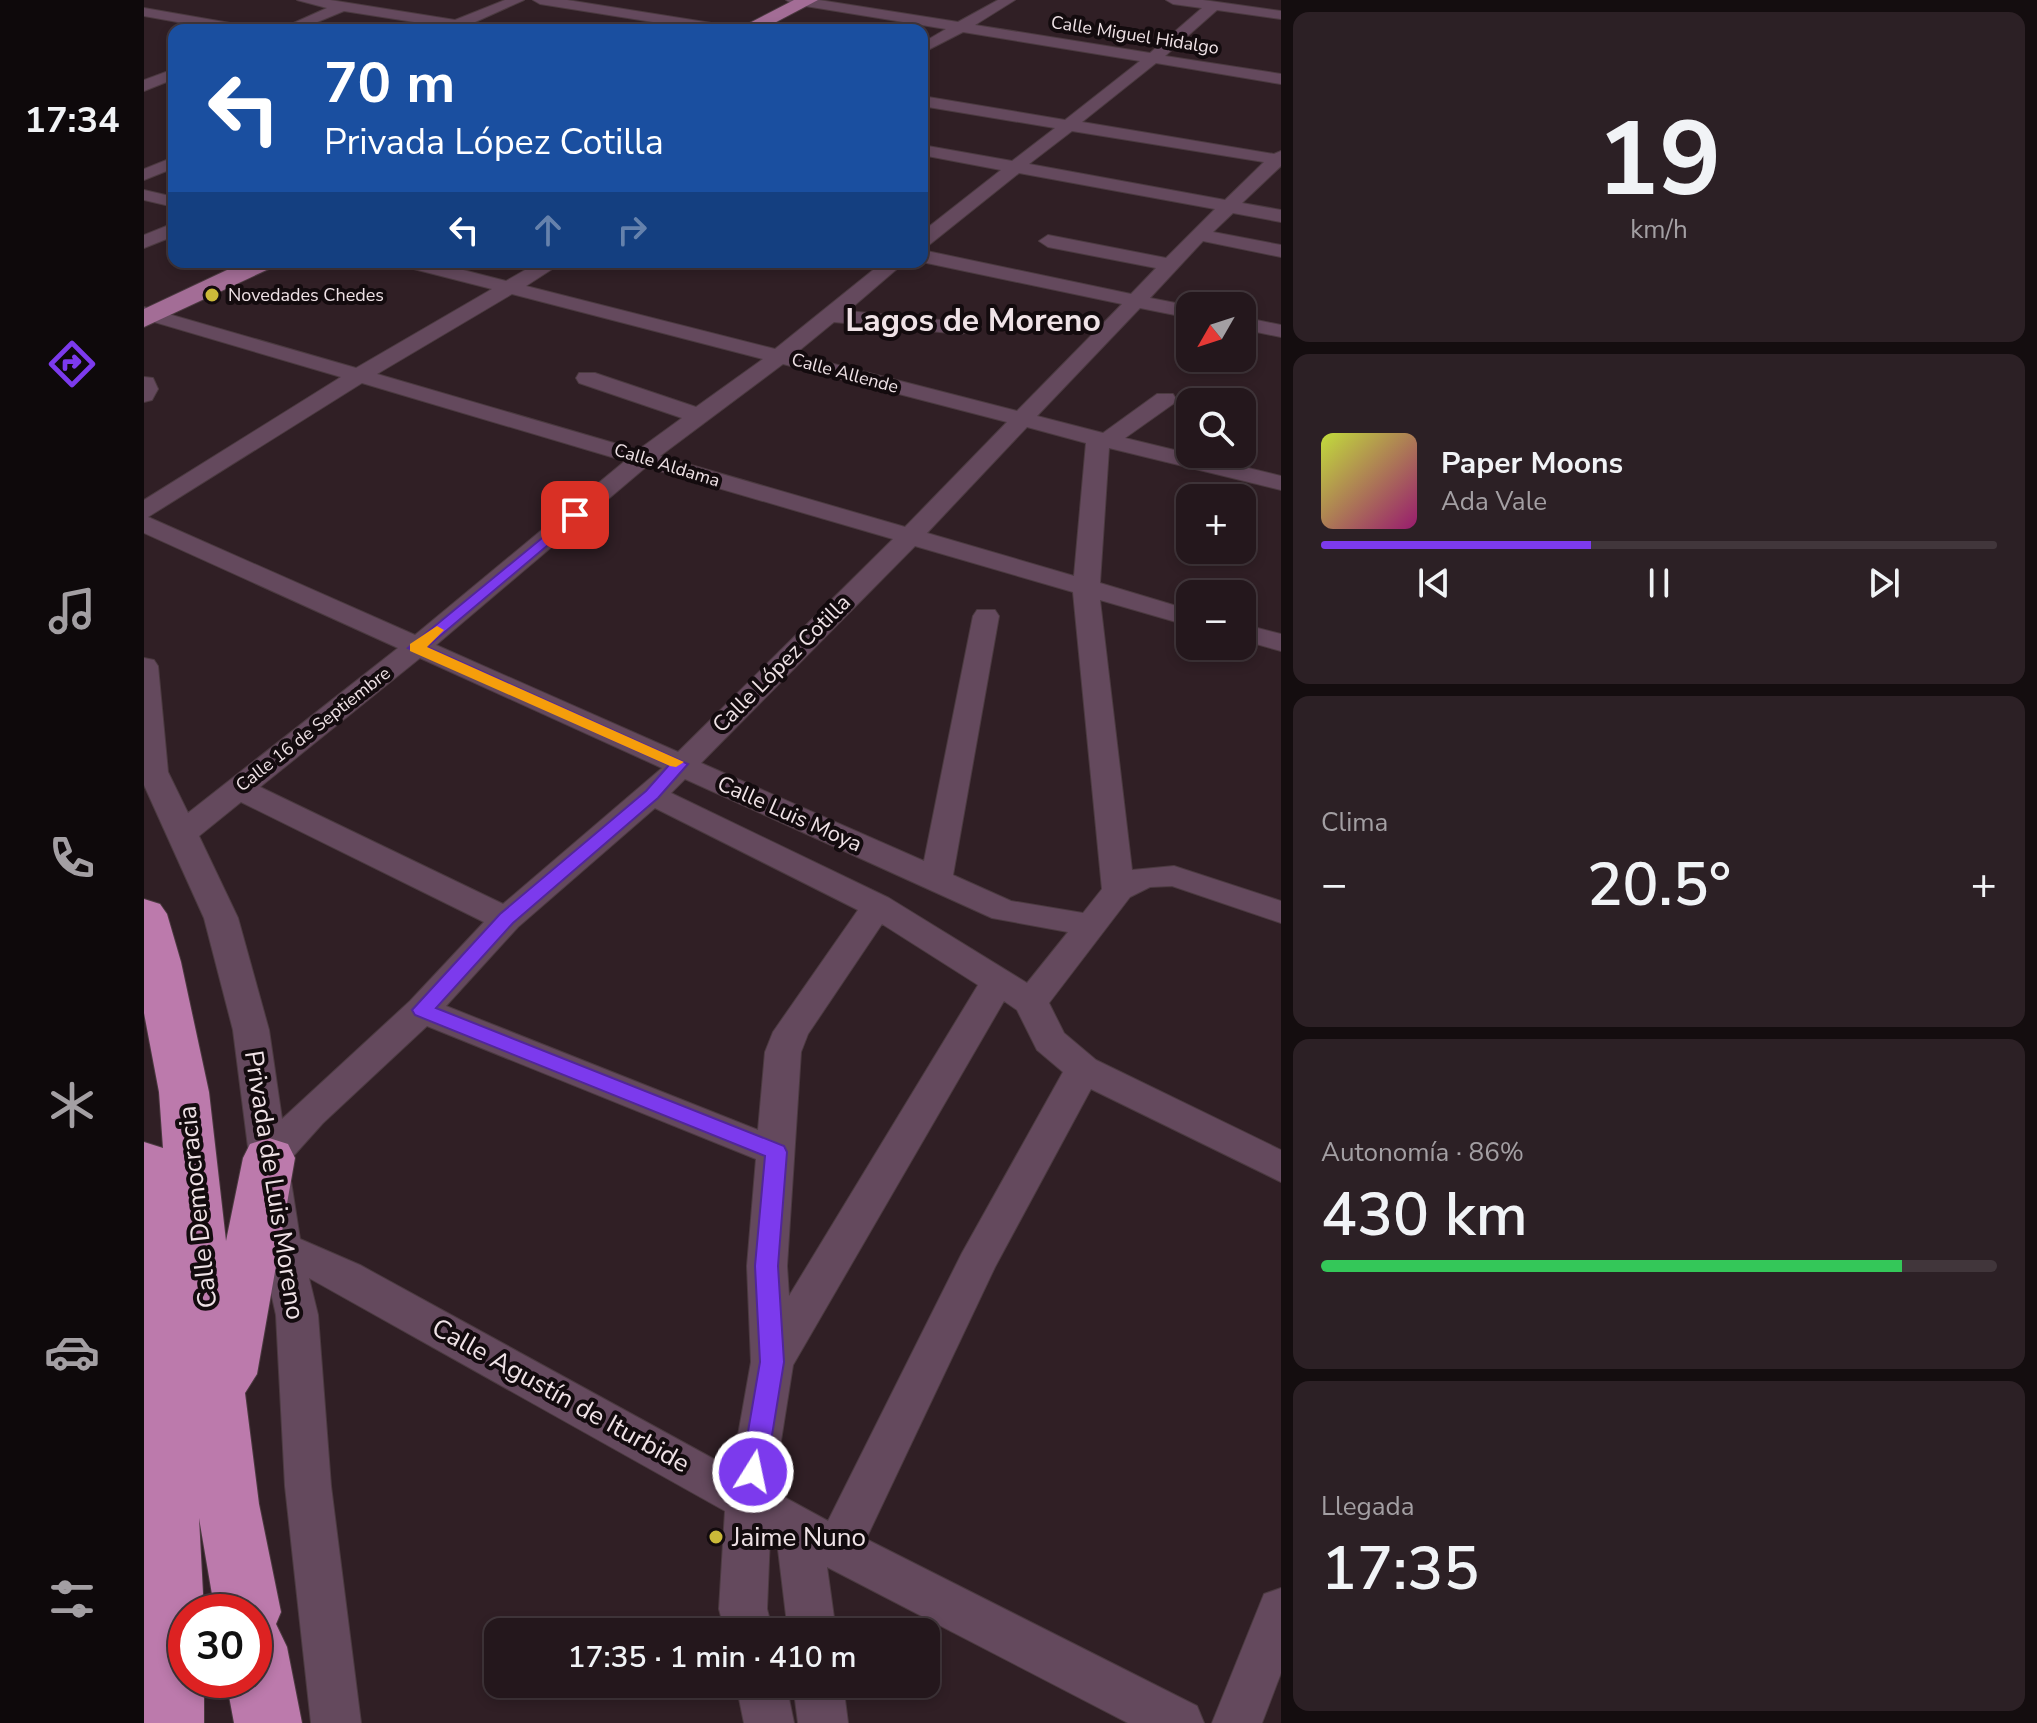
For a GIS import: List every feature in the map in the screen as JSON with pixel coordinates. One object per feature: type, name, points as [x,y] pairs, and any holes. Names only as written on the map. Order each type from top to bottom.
[{"type":"highway","name":"Calle Democracia","points":[[144,914],[158,962],[184,1092],[167,1169],[150,1311],[171,1569],[170,1723]]},
{"type":"highway","points":[[219,1419],[269,1158]]},
{"type":"highway","name":"Calle Democracia","points":[[167,1169],[219,1419],[228,1504]]},
{"type":"highway","points":[[150,1311],[191,1423],[228,1504],[245,1594]]},
{"type":"highway","points":[[263,1698],[268,1723]]},
{"type":"main road","points":[[758,24],[802,1]]},
{"type":"main road","points":[[147,316],[251,268]]},
{"type":"street","points":[[145,13],[184,0]]},
{"type":"street","points":[[304,0],[446,24]]},
{"type":"street","points":[[300,24],[360,0]]},
{"type":"street","points":[[469,24],[517,0]]},
{"type":"street","points":[[540,0],[693,24]]},
{"type":"street","points":[[928,46],[1008,0]]},
{"type":"street","points":[[1173,0],[1281,15]]},
{"type":"street","name":"Calle Miguel Hidalgo","points":[[802,1],[1281,79]]},
{"type":"street","points":[[625,24],[667,5]]},
{"type":"street","points":[[928,236],[1153,58],[1213,6]]},
{"type":"street","points":[[145,13],[211,24]]},
{"type":"street","points":[[149,91],[168,78]]},
{"type":"street","points":[[928,102],[1280,158]]},
{"type":"street","points":[[928,151],[1281,216]]},
{"type":"street","name":"Calle López Cotilla","points":[[269,1158],[310,1113],[422,1010],[506,919],[652,795],[908,538],[1199,235],[1280,158]]},
{"type":"street","points":[[144,175],[168,165]]},
{"type":"street","points":[[144,195],[168,201]]},
{"type":"street","points":[[144,242],[168,232]]},
{"type":"street","points":[[1199,235],[1281,251]]},
{"type":"street","points":[[1048,241],[1170,265]]},
{"type":"street","points":[[928,257],[1176,309]]},
{"type":"street","name":"Calle Allende","points":[[432,268],[1281,483]]},
{"type":"street","points":[[144,511],[360,375],[542,268]]},
{"type":"street","name":"Calle 16 de Septiembre","points":[[180,835],[416,648],[642,458],[779,356],[887,268]]},
{"type":"street","points":[[828,315],[961,328]]},
{"type":"street","name":"Calle Aldama","points":[[147,316],[360,375],[1176,614]]},
{"type":"street","points":[[1256,326],[1281,331]]},
{"type":"street","points":[[587,378],[700,416]]},
{"type":"street","points":[[144,395],[147,389],[145,383]]},
{"type":"street","points":[[1118,890],[1086,589],[1103,440],[1165,399]]},
{"type":"street","name":"Calle Luis Moya","points":[[144,524],[1004,910],[1091,925]]},
{"type":"street","points":[[936,880],[986,616]]},
{"type":"street","points":[[1256,636],[1281,643]]},
{"type":"street","name":"Privada de Luis Moreno","points":[[144,666],[153,772],[221,918],[251,1030],[281,1248],[297,1315],[308,1486],[336,1723]]},
{"type":"street","points":[[238,788],[506,919]]},
{"type":"street","name":"Calle Luis Moya","points":[[652,795],[877,906],[1031,1002]]},
{"type":"street","points":[[1281,912],[1174,876],[1144,877],[1118,890],[1031,1002],[1050,1041],[1083,1069],[1281,1167]]},
{"type":"street","points":[[745,1618],[743,1609],[749,1499],[772,1362],[767,1266],[783,1052],[791,1032],[877,906]]},
{"type":"street","points":[[772,1362],[997,983]]},
{"type":"street","points":[[422,1010],[776,1152]]},
{"type":"street","points":[[813,1618],[818,1539],[976,1264],[1083,1069]]},
{"type":"street","name":"Calle Agustín de Iturbide","points":[[281,1248],[346,1277],[818,1539],[1179,1723]]},
{"type":"street","points":[[1237,1723],[1281,1610]]},
{"type":"street","points":[[764,1698],[769,1723]]},
{"type":"street","points":[[820,1698],[823,1723]]},
{"type":"slow traffic","points":[[437,630],[416,648],[676,762]]},
{"type":"place","name":"Novedades Chedes","points":[[212,295]]},
{"type":"place","name":"Jaime Nuno","points":[[716,1537]]},
{"type":"district","name":"Lagos de Moreno","points":[[973,320]]},
{"type":"route","points":[[575,515],[416,648],[680,764],[652,795],[506,919],[422,1010],[776,1152],[767,1266],[772,1362],[753,1472]]}]
